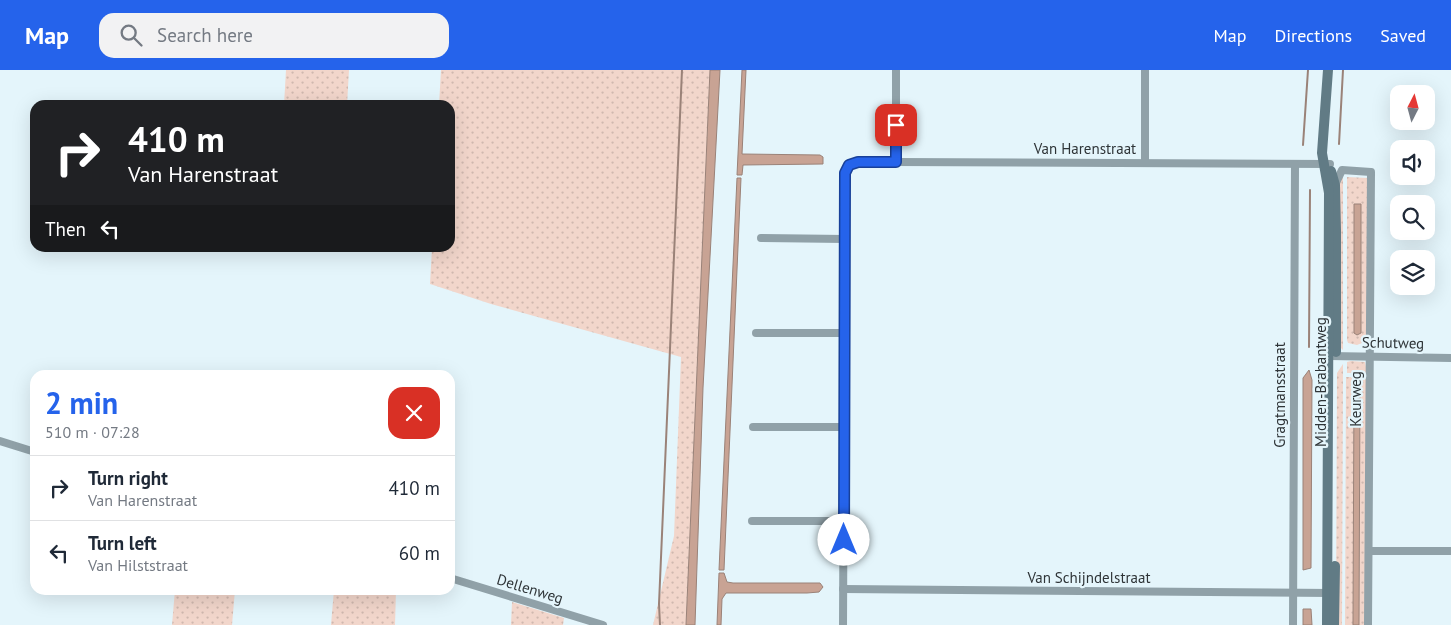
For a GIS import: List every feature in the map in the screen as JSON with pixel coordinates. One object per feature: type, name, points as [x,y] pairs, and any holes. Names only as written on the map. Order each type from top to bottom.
[{"type":"street","points":[[896,70],[896,162]]},
{"type":"street","points":[[1145,70],[1145,163]]},
{"type":"street","name":"Midden-Brabantweg","points":[[1328,70],[1324,140],[1329,193],[1333,356]]},
{"type":"street","name":"Van Harenstraat","points":[[845,239],[845,173],[849,165],[858,162],[1327,164]]},
{"type":"street","name":"Midden-Brabantweg","points":[[1327,164],[1335,185],[1331,593],[1334,625]]},
{"type":"street","name":"Gragtmansstraat","points":[[1293,625],[1295,165]]},
{"type":"street","name":"Keurweg","points":[[1335,185],[1342,170],[1371,172],[1368,625]]},
{"type":"street","points":[[761,238],[845,239],[843,625]]},
{"type":"street","points":[[756,333],[844,333]]},
{"type":"street","name":"Schutweg","points":[[1333,356],[1451,358]]},
{"type":"street","points":[[753,427],[844,427]]},
{"type":"street","points":[[0,442],[30,451]]},
{"type":"street","points":[[752,521],[844,521]]},
{"type":"street","points":[[1369,551],[1451,551]]},
{"type":"street","name":"Dellenweg","points":[[455,580],[603,625]]},
{"type":"street","name":"Van Schijndelstraat","points":[[843,589],[1331,593]]},
{"type":"street","name":"Midden-Brabantweg","points":[[1327,625],[1331,593]]},
{"type":"shaded area","points":[[286,70],[349,70],[347,100],[284,100]]},
{"type":"shaded area","points":[[441,70],[710,70],[686,625],[653,625],[674,536],[681,357],[491,304],[430,284],[432,252],[455,252],[455,100],[439,100]]},
{"type":"shaded area","points":[[710,70],[720,70],[703,388],[695,625],[686,625]]},
{"type":"shaded area","points":[[742,70],[746,70],[742,154],[820,155],[823,157],[823,164],[743,165],[742,175],[737,175]]},
{"type":"shaded area","points":[[1343,176],[1343,350],[1339,346],[1338,180]]},
{"type":"shaded area","points":[[1347,177],[1368,178],[1367,341],[1357,345],[1348,343],[1347,340]]},
{"type":"shaded area","points":[[737,178],[741,178],[724,570],[719,570]]},
{"type":"shaded area","points":[[1354,204],[1361,204],[1361,333],[1357,335],[1354,333]]},
{"type":"shaded area","points":[[1347,362],[1365,362],[1367,373],[1347,373]]},
{"type":"shaded area","points":[[1343,364],[1342,625],[1336,625],[1337,373]]},
{"type":"shaded area","points":[[1309,370],[1312,380],[1311,568],[1303,570],[1303,378]]},
{"type":"shaded area","points":[[1346,377],[1367,377],[1365,625],[1359,625],[1360,384],[1357,382],[1354,384],[1353,625],[1345,625]]},
{"type":"shaded area","points":[[1360,383],[1359,625],[1353,625],[1354,384]]},
{"type":"shaded area","points":[[719,573],[724,573],[727,582],[733,583],[820,583],[823,587],[819,592],[807,593],[726,593],[722,599],[721,625],[717,625]]},
{"type":"shaded area","points":[[175,595],[235,595],[232,625],[172,625]]},
{"type":"shaded area","points":[[334,595],[396,595],[395,625],[331,625]]},
{"type":"shaded area","points":[[512,602],[564,618],[563,625],[511,625]]},
{"type":"shaded area","points":[[1303,609],[1311,609],[1312,625],[1303,625]]},
{"type":"waterway","points":[[660,625],[659,604],[682,70]]},
{"type":"waterway","points":[[1303,145],[1308,70]]},
{"type":"waterway","points":[[1339,144],[1343,70]]},
{"type":"waterway","points":[[1309,347],[1310,190]]},
{"type":"route","points":[[844,540],[845,173],[849,165],[858,162],[896,162],[896,125]]}]
